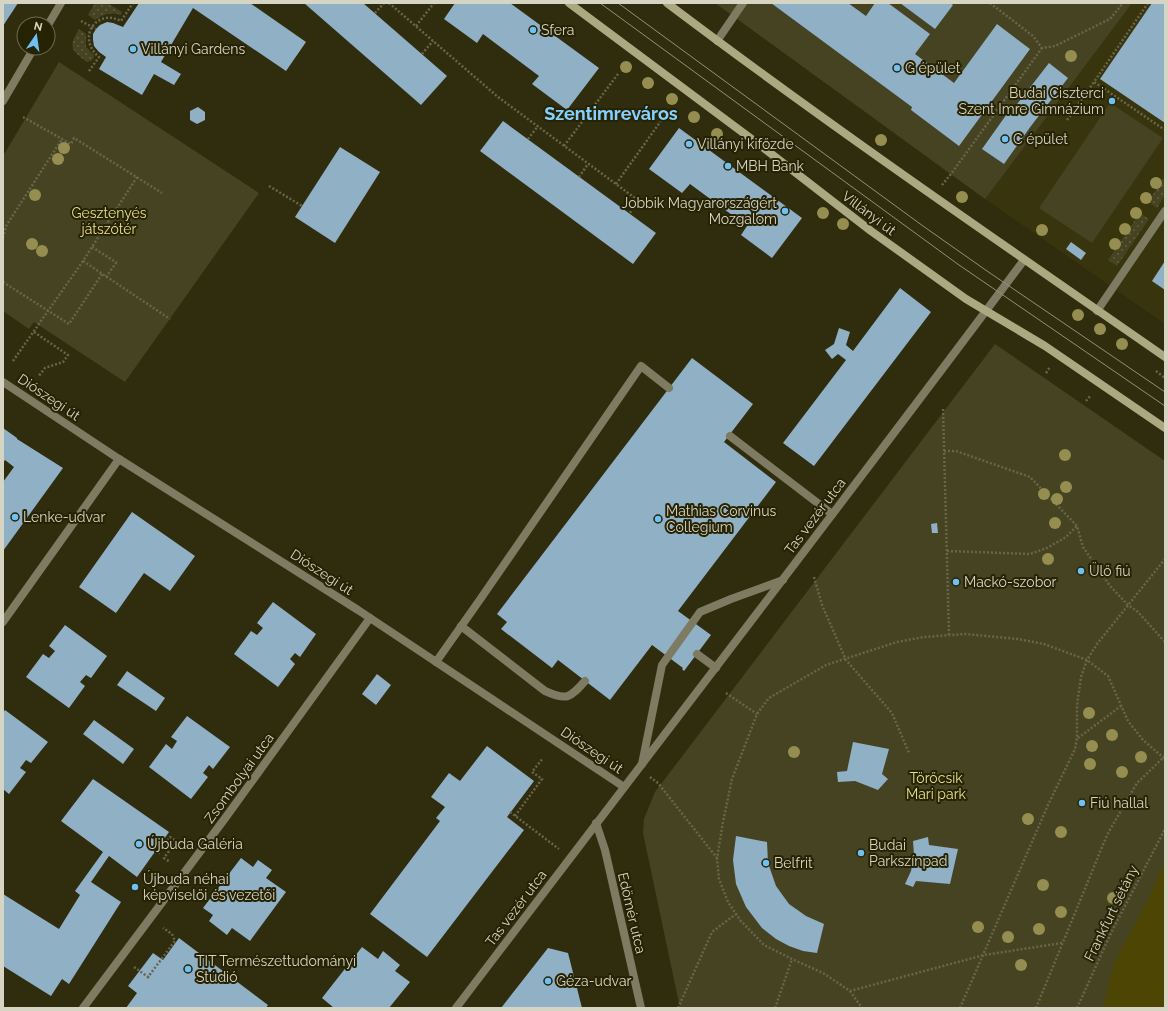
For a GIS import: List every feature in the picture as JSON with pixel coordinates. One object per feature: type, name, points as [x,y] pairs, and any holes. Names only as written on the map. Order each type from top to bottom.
[{"type":"street","points":[[53,16],[61,3]]},
{"type":"street","name":"Villányi út","points":[[569,3],[871,231],[966,299],[1045,346],[1165,428]]},
{"type":"street","points":[[667,3],[1024,260],[1165,357]]},
{"type":"street","points":[[718,41],[743,3]]},
{"type":"street","points":[[3,101],[29,56]]},
{"type":"street","points":[[1097,311],[1165,211]]},
{"type":"street","name":"Tas vezér utca","points":[[456,1008],[783,580],[1024,260]]},
{"type":"street","points":[[436,662],[640,366],[670,388]]},
{"type":"street","name":"Diószegi út","points":[[3,382],[118,459],[370,618],[624,787]]},
{"type":"street","points":[[730,436],[832,514]]},
{"type":"street","points":[[3,622],[118,459]]},
{"type":"street","points":[[642,764],[662,665],[700,612],[731,598],[783,580]]},
{"type":"street","name":"Zsombolyai utca","points":[[83,1008],[226,817],[370,618]]},
{"type":"street","points":[[461,626],[545,691],[559,698],[574,694],[585,681]]},
{"type":"street","points":[[697,654],[716,668]]},
{"type":"street","name":"Edömér utca","points":[[596,823],[605,850],[641,1008]]},
{"type":"path","points":[[89,71],[98,57],[89,44],[89,35],[92,28],[99,20],[104,18],[113,17],[121,21],[133,3]]},
{"type":"path","points":[[374,13],[384,3]]},
{"type":"path","points":[[389,3],[498,97],[639,201],[629,214]]},
{"type":"path","points":[[416,26],[434,3]]},
{"type":"path","points":[[990,3],[1033,36],[1042,48]]},
{"type":"path","points":[[951,174],[1042,48],[1055,46],[1110,19],[1123,3]]},
{"type":"path","points":[[1067,120],[1148,3]]},
{"type":"path","points":[[81,21],[96,29]]},
{"type":"path","points":[[422,54],[433,41]]},
{"type":"path","points":[[564,146],[618,74]]},
{"type":"path","points":[[1094,82],[1165,130]]},
{"type":"path","points":[[616,184],[668,111]]},
{"type":"path","points":[[24,117],[70,144],[74,138],[162,193]]},
{"type":"path","points":[[528,139],[538,126]]},
{"type":"path","points":[[3,238],[6,226],[62,139]]},
{"type":"path","points":[[579,177],[588,164]]},
{"type":"path","points":[[13,361],[83,261],[137,177]]},
{"type":"path","points":[[269,186],[302,206]]},
{"type":"path","points":[[92,247],[116,263],[106,276]]},
{"type":"path","points":[[83,261],[170,319]]},
{"type":"path","points":[[3,282],[69,324],[102,274]]},
{"type":"path","points":[[34,332],[68,355],[63,362],[45,368],[38,378]]},
{"type":"path","points":[[1152,369],[1165,378]]},
{"type":"path","points":[[943,408],[949,635]]},
{"type":"path","points":[[944,451],[956,451],[1030,477],[1077,526],[1083,547],[1110,586],[1128,605],[1138,612],[1165,642]]},
{"type":"path","points":[[947,551],[1030,554],[1047,548],[1066,537],[1077,526]]},
{"type":"path","points":[[960,1008],[1050,799],[1075,749],[1077,738],[1077,705],[1081,677],[1087,660],[1097,644],[1165,559]]},
{"type":"path","points":[[814,577],[822,605],[846,660],[892,714],[909,753]]},
{"type":"path","points":[[862,1008],[850,992],[823,973],[764,945],[736,914],[728,902],[719,879],[717,858],[732,779],[757,714],[769,698],[826,665],[846,660],[897,642],[924,637],[965,634],[988,635],[1044,644],[1087,660],[1108,676],[1128,721],[1143,740],[1164,758],[1138,783],[1107,835],[1036,1008]]},
{"type":"path","points":[[726,693],[757,714]]},
{"type":"path","points":[[1077,738],[1121,706]]},
{"type":"path","points":[[515,816],[542,779],[532,772],[542,758]]},
{"type":"path","points":[[658,783],[717,858]]},
{"type":"path","points":[[510,812],[570,858]]},
{"type":"path","name":"Frankfurt sétány","points":[[1077,1008],[1111,933],[1165,829]]},
{"type":"path","points":[[158,854],[170,837],[176,841],[164,858]]},
{"type":"path","points":[[155,852],[170,862]]},
{"type":"path","points":[[678,1008],[712,932],[736,914]]},
{"type":"path","points":[[134,967],[149,977],[175,941],[172,934],[163,928]]},
{"type":"path","points":[[850,992],[984,955],[1062,942]]},
{"type":"path","points":[[775,1008],[792,959]]},
{"type":"shaded area","points":[[715,3],[1165,3],[1165,324],[985,199]]},
{"type":"shaded area","points":[[1165,861],[1165,1008],[1103,1008],[1114,963],[1148,900]]},
{"type":"green space","points":[[95,3],[107,3],[122,12],[121,15],[107,14],[95,20],[88,15]]},
{"type":"green space","points":[[715,3],[1132,3],[985,199]]},
{"type":"green space","points":[[79,29],[86,34],[86,47],[94,55],[94,58],[91,61],[87,62],[77,54],[73,48],[73,40]]},
{"type":"green space","name":"Gesztenyés játszótér","points":[[59,62],[259,193],[125,382],[34,322],[29,329],[3,311],[3,156]]},
{"type":"green space","points":[[1110,103],[1163,138],[1092,243],[1039,208]]},
{"type":"green space","points":[[1165,176],[1165,195],[1157,208],[1148,202]]},
{"type":"green space","points":[[1140,213],[1149,219],[1117,266],[1108,260]]},
{"type":"green space","name":"Törőcsik Mari park","points":[[995,344],[1165,461],[1165,1008],[680,1008],[643,833],[644,819],[655,792]]},
{"type":"building","points":[[3,3],[18,3],[3,26]]},
{"type":"building","name":"Villányi Gardens","points":[[139,3],[250,3],[306,42],[286,71],[193,8],[161,62],[181,74],[174,85],[154,74],[142,95],[99,69],[106,57],[94,46],[93,40],[93,34],[100,25],[107,22],[123,27]]},
{"type":"building","points":[[304,3],[363,3],[447,76],[421,105]]},
{"type":"building","points":[[455,3],[510,3],[599,68],[567,110],[532,84],[539,76],[483,34],[477,43],[444,19]]},
{"type":"building","name":"G épület","points":[[771,3],[848,3],[866,16],[875,3],[888,3],[930,34],[915,54],[954,83],[997,24],[1030,49],[959,146],[911,110],[912,107]]},
{"type":"building","points":[[900,3],[950,3],[953,5],[935,29]]},
{"type":"building","points":[[1152,3],[1165,3],[1165,123],[1100,79]]},
{"type":"building","points":[[1049,63],[1068,78],[1004,164],[982,149],[1009,111],[1011,112]]},
{"type":"building","points":[[198,107],[205,112],[205,120],[197,124],[190,120],[190,111]]},
{"type":"building","points":[[503,121],[656,233],[633,264],[480,151]]},
{"type":"building","points":[[679,128],[802,218],[772,258],[741,235],[747,226],[690,184],[682,193],[649,169]]},
{"type":"building","points":[[340,147],[380,172],[335,243],[295,217]]},
{"type":"building","points":[[1071,242],[1086,253],[1081,260],[1066,249]]},
{"type":"building","points":[[1165,261],[1165,290],[1152,281]]},
{"type":"building","points":[[900,288],[931,312],[814,466],[783,443],[846,360],[838,354],[832,359],[825,350],[834,344],[839,328],[850,332],[846,345],[853,351]]},
{"type":"building","name":"Mathias Corvinus Collegium","points":[[692,358],[753,404],[724,442],[776,482],[678,611],[711,635],[684,671],[682,669],[683,668],[652,645],[610,700],[558,660],[552,668],[501,629],[507,622],[497,614]]},
{"type":"building","name":"Lenke-udvar","points":[[3,428],[17,439],[63,468],[3,551],[3,482],[14,467],[5,460],[3,463]]},
{"type":"building","points":[[132,512],[195,556],[170,591],[144,573],[116,613],[79,587]]},
{"type":"building","points":[[937,523],[938,533],[932,533],[931,524]]},
{"type":"building","points":[[273,602],[316,634],[300,657],[295,653],[290,659],[295,664],[278,687],[234,654],[251,631],[257,635],[263,628],[257,623]]},
{"type":"building","points":[[65,625],[107,656],[91,678],[86,675],[80,682],[85,686],[69,708],[26,677],[43,654],[49,658],[55,651],[49,646]]},
{"type":"building","points":[[127,671],[165,698],[156,711],[117,685]]},
{"type":"building","points":[[377,674],[391,685],[376,705],[362,694]]},
{"type":"building","points":[[5,710],[48,742],[31,763],[26,760],[20,768],[26,772],[9,794],[3,789],[3,713]]},
{"type":"building","points":[[187,716],[230,747],[213,769],[209,765],[203,773],[208,777],[191,799],[149,767],[166,744],[172,749],[177,741],[171,737]]},
{"type":"building","points":[[94,720],[134,749],[123,764],[83,734]]},
{"type":"building","points":[[853,742],[889,749],[882,774],[888,779],[878,790],[855,781],[838,782],[837,772],[847,771]]},
{"type":"building","points":[[487,746],[534,781],[507,817],[524,830],[427,957],[370,914],[440,821],[436,818],[445,807],[431,797],[449,773],[460,781]]},
{"type":"building","points":[[93,779],[169,832],[137,877],[109,856],[91,882],[121,902],[69,984],[62,979],[51,996],[3,966],[3,894],[59,929],[80,895],[75,891],[103,852],[61,821]]},
{"type":"building","points":[[736,836],[767,842],[768,863],[776,886],[789,904],[806,916],[824,924],[817,953],[803,951],[776,939],[762,928],[746,907],[736,884],[733,860]]},
{"type":"building","points":[[928,837],[929,845],[958,849],[950,884],[916,881],[913,887],[905,884],[911,871],[914,855],[913,841]]},
{"type":"building","points":[[241,858],[253,867],[258,860],[272,870],[266,878],[286,892],[250,941],[232,928],[227,935],[209,921],[213,915],[203,908]]},
{"type":"building","name":"TIT Természettudományi Stúdió","points":[[179,938],[268,1005],[266,1008],[126,1008],[137,993],[128,986],[153,953],[163,960]]},
{"type":"building","points":[[362,947],[378,959],[383,951],[400,965],[395,971],[410,982],[389,1008],[334,1008],[322,998]]},
{"type":"building","name":"Géza-udvar","points":[[548,948],[568,953],[582,1008],[501,1008]]},
{"type":"tram line","points":[[600,3],[959,265],[1165,406]]},
{"type":"tram line","points":[[618,3],[923,226],[1165,392]]},
{"type":"place","name":"Sfera","points":[[533,30]]},
{"type":"place","name":"Villányi Gardens","points":[[133,49]]},
{"type":"place","name":"G épület","points":[[897,68]]},
{"type":"place","name":"Budai Ciszterci Szent Imre Gimnázium","points":[[1112,101]]},
{"type":"place","name":"C épület","points":[[1005,139]]},
{"type":"place","name":"Villányi kifőzde","points":[[689,144]]},
{"type":"place","name":"MBH Bank","points":[[728,166]]},
{"type":"place","name":"Jobbik Magyarországért Mozgalom","points":[[785,211]]},
{"type":"place","name":"Lenke-udvar","points":[[15,517]]},
{"type":"place","name":"Mathias Corvinus Collegium","points":[[658,519]]},
{"type":"place","name":"Ülő fiú","points":[[1081,571]]},
{"type":"place","name":"Mackó-szobor","points":[[956,582]]},
{"type":"place","name":"Fiú hallal","points":[[1082,803]]},
{"type":"place","name":"Újbuda Galéria","points":[[139,844]]},
{"type":"place","name":"Budai Parkszínpad","points":[[861,853]]},
{"type":"place","name":"Belfrit","points":[[766,863]]},
{"type":"place","name":"Újbuda néhai képviselői és vezetői","points":[[135,887]]},
{"type":"place","name":"TIT Természettudományi Stúdió","points":[[188,969]]},
{"type":"place","name":"Géza-udvar","points":[[548,981]]},
{"type":"district","name":"Szentimreváros","points":[[611,114]]}]
